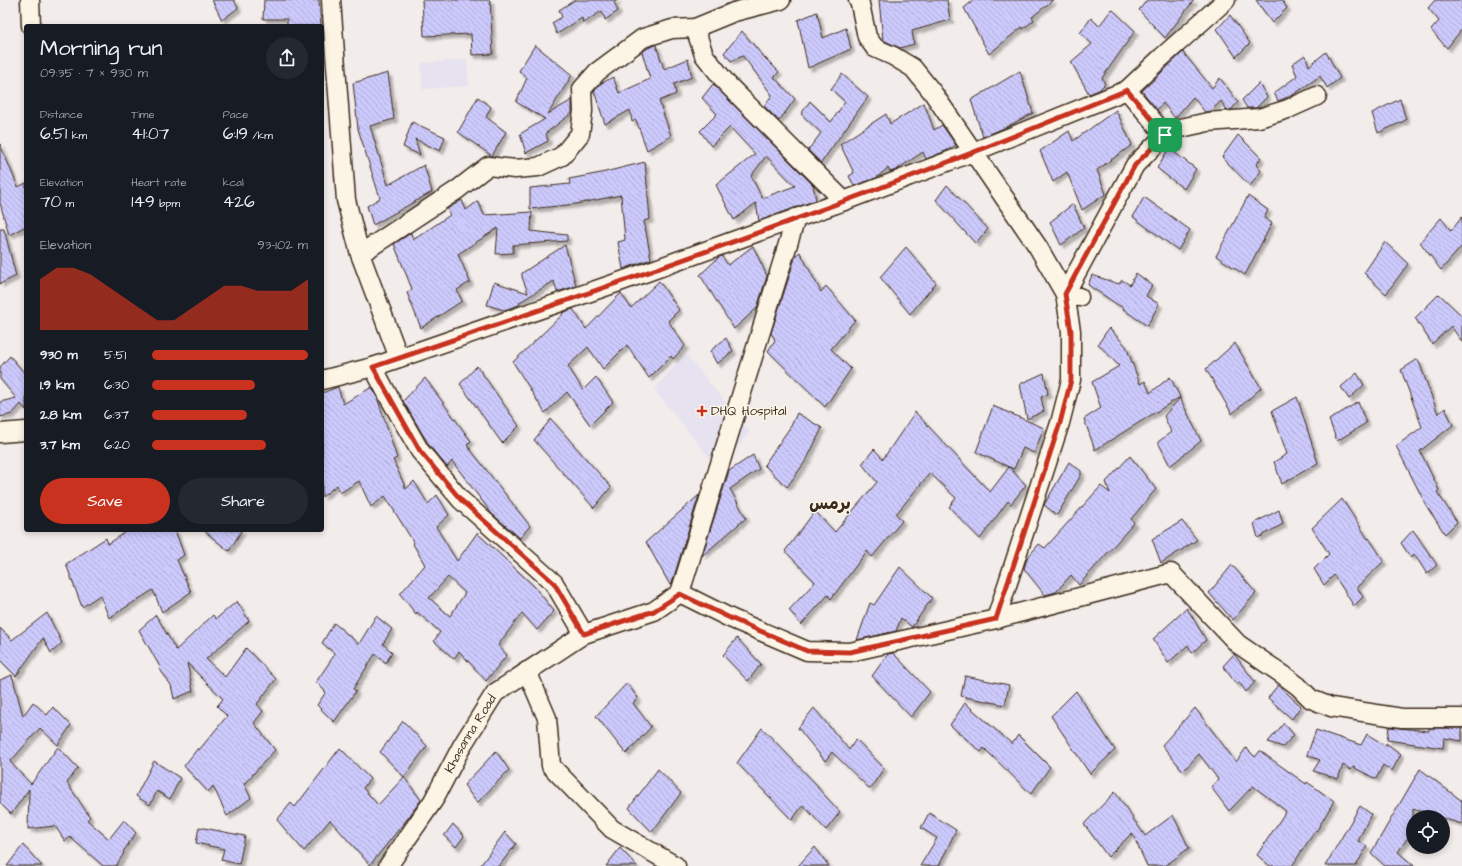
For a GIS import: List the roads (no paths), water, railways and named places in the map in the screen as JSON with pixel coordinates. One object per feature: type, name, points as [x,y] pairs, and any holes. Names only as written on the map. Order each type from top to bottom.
[{"type":"street","points":[[30,0],[31,24]]},
{"type":"street","points":[[331,0],[346,200],[360,254],[400,358]]},
{"type":"street","points":[[360,254],[457,190],[488,166],[515,169],[538,167],[562,156],[580,134],[583,111],[582,88],[597,72],[643,38],[672,29],[695,28],[734,12],[781,0]]},
{"type":"street","points":[[858,0],[867,37],[875,48],[893,56],[913,68],[933,92],[1038,248],[1072,295]]},
{"type":"street","points":[[324,379],[373,367],[400,358],[622,281],[844,201],[973,152],[1127,90],[1226,0]]},
{"type":"street","points":[[695,28],[704,55],[727,84],[844,201]]},
{"type":"street","points":[[1127,90],[1165,135]]},
{"type":"street","points":[[996,619],[1060,423],[1071,380],[1072,295],[1135,165],[1172,130],[1208,122],[1259,118],[1288,109],[1317,96]]},
{"type":"street","points":[[796,218],[680,594],[737,621],[807,651],[850,652],[996,619],[1171,573],[1238,644],[1298,686],[1311,699],[1331,707],[1402,718],[1462,718]]},
{"type":"street","points":[[373,367],[420,451],[461,500],[554,583],[584,634]]},
{"type":"street","points":[[0,433],[24,431]]},
{"type":"street","name":"Khasanna Road","points":[[388,866],[433,801],[463,744],[495,693],[584,634],[654,611],[680,594]]},
{"type":"street","points":[[527,671],[547,718],[552,766],[612,829],[676,866]]},
{"type":"place","name":"DHQ Hospital","points":[[702,411]]},
{"type":"district","name":"برمس","points":[[830,504]]}]
